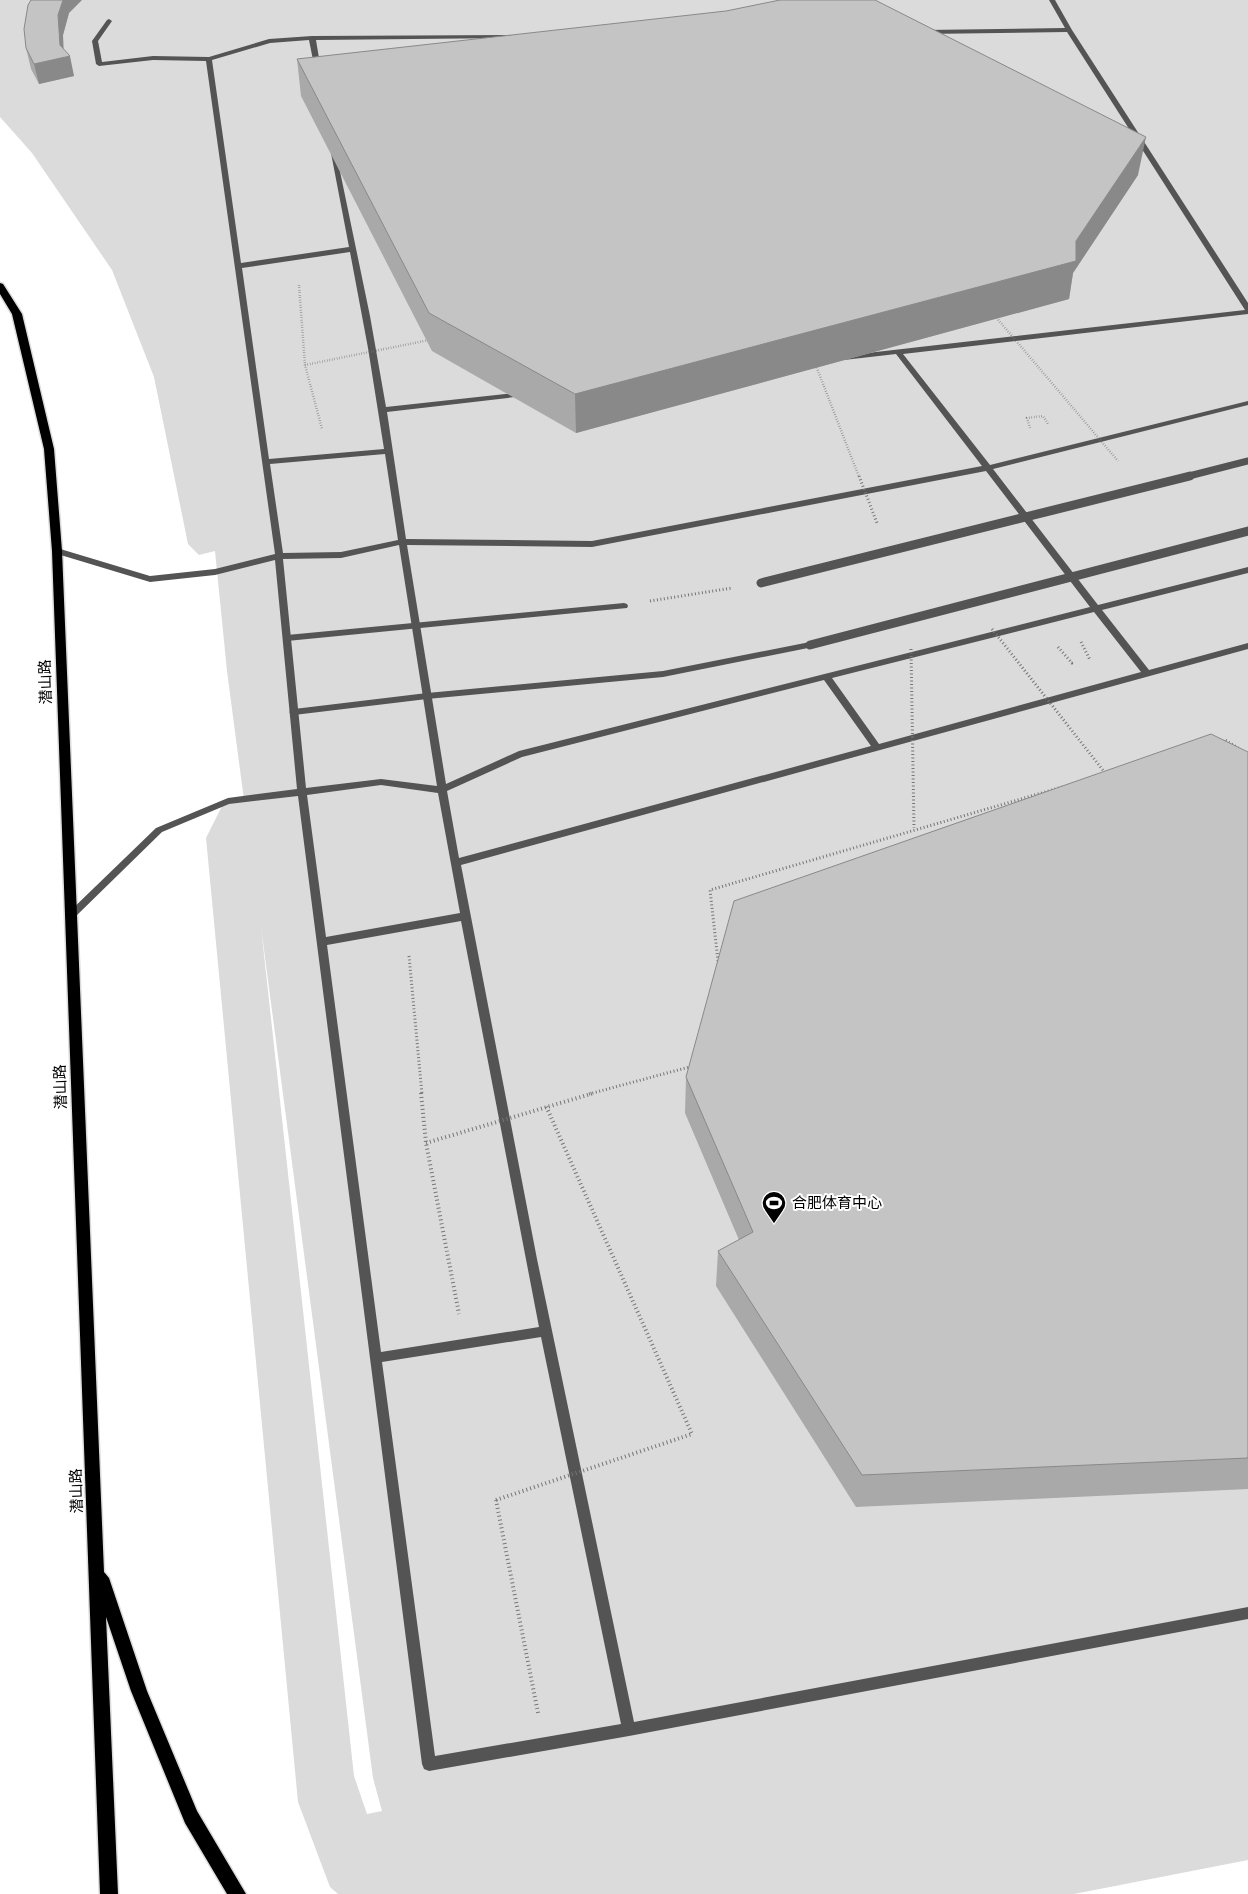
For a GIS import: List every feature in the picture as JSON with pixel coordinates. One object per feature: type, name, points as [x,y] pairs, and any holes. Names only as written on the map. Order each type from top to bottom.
[{"type":"main road","name":"潜山路","points":[[0,286],[17,314],[49,449],[57,551],[109,1894]]},
{"type":"main road","points":[[96,1564],[139,1691],[191,1817],[237,1894]]},
{"type":"street","points":[[830,360],[1248,311],[1069,30],[1052,0]]},
{"type":"street","points":[[109,20],[95,41],[99,64],[153,58],[209,60],[269,41],[312,38],[521,36]]},
{"type":"street","points":[[919,32],[1069,30]]},
{"type":"street","points":[[312,38],[320,76]]},
{"type":"street","points":[[209,60],[279,556],[302,793],[429,1764],[629,1729],[1248,1613]]},
{"type":"street","points":[[332,144],[383,410],[401,542],[442,790],[545,1331],[629,1729]]},
{"type":"street","points":[[238,266],[352,249]]},
{"type":"street","points":[[898,352],[1147,674]]},
{"type":"street","points":[[383,410],[529,394]]},
{"type":"street","points":[[57,551],[150,579],[215,572],[279,556],[341,555],[401,542],[592,544],[987,468],[1248,403]]},
{"type":"street","points":[[266,462],[388,451]]},
{"type":"street","points":[[761,583],[1248,461]]},
{"type":"street","points":[[294,712],[427,696],[663,674],[810,645],[1248,531]]},
{"type":"street","points":[[71,915],[159,830],[228,801],[381,782],[442,790],[519,754],[1248,570]]},
{"type":"street","points":[[287,638],[624,606]]},
{"type":"street","points":[[456,864],[1248,646]]},
{"type":"street","points":[[826,677],[877,748]]},
{"type":"street","points":[[321,942],[466,916]]},
{"type":"street","points":[[376,1358],[545,1331]]},
{"type":"path","points":[[297,257],[304,365],[329,456]]},
{"type":"path","points":[[991,312],[1140,488]]},
{"type":"path","points":[[304,365],[436,339]]},
{"type":"path","points":[[814,360],[888,551]]},
{"type":"path","points":[[624,606],[761,583]]},
{"type":"path","points":[[972,603],[1107,774],[1097,777]]},
{"type":"path","points":[[910,619],[914,828]]},
{"type":"path","points":[[1216,742],[1225,740],[1240,749]]},
{"type":"path","points":[[719,968],[710,890],[914,828],[1068,785]]},
{"type":"path","points":[[407,927],[426,1143],[465,1344]]},
{"type":"path","points":[[426,1143],[546,1106],[700,1064]]},
{"type":"path","points":[[544,1743],[496,1500],[692,1434],[546,1106]]},
{"type":"shaded area","name":"合肥体育中心","points":[[0,0],[1248,0],[1248,1860],[1074,1894],[338,1894],[330,1887],[298,1802],[206,838],[223,804],[244,800],[227,671],[215,551],[199,555],[188,544],[154,377],[112,270],[32,153],[0,117]],"holes":[[[261,927],[373,1778],[382,1811],[367,1814],[354,1776]]]},
{"type":"building","points":[[31,0],[63,0],[58,15],[60,45],[70,56],[34,64],[26,48],[24,29],[28,5]]},
{"type":"building","points":[[780,0],[875,0],[1146,137],[1076,241],[1076,261],[575,394],[429,313],[297,59],[726,11]]},
{"type":"building","points":[[1211,734],[1248,752],[1248,1458],[862,1475],[718,1251],[753,1232],[686,1077],[734,901]]},
{"type":"place","name":"合肥体育中心","points":[[774,1224]]}]
